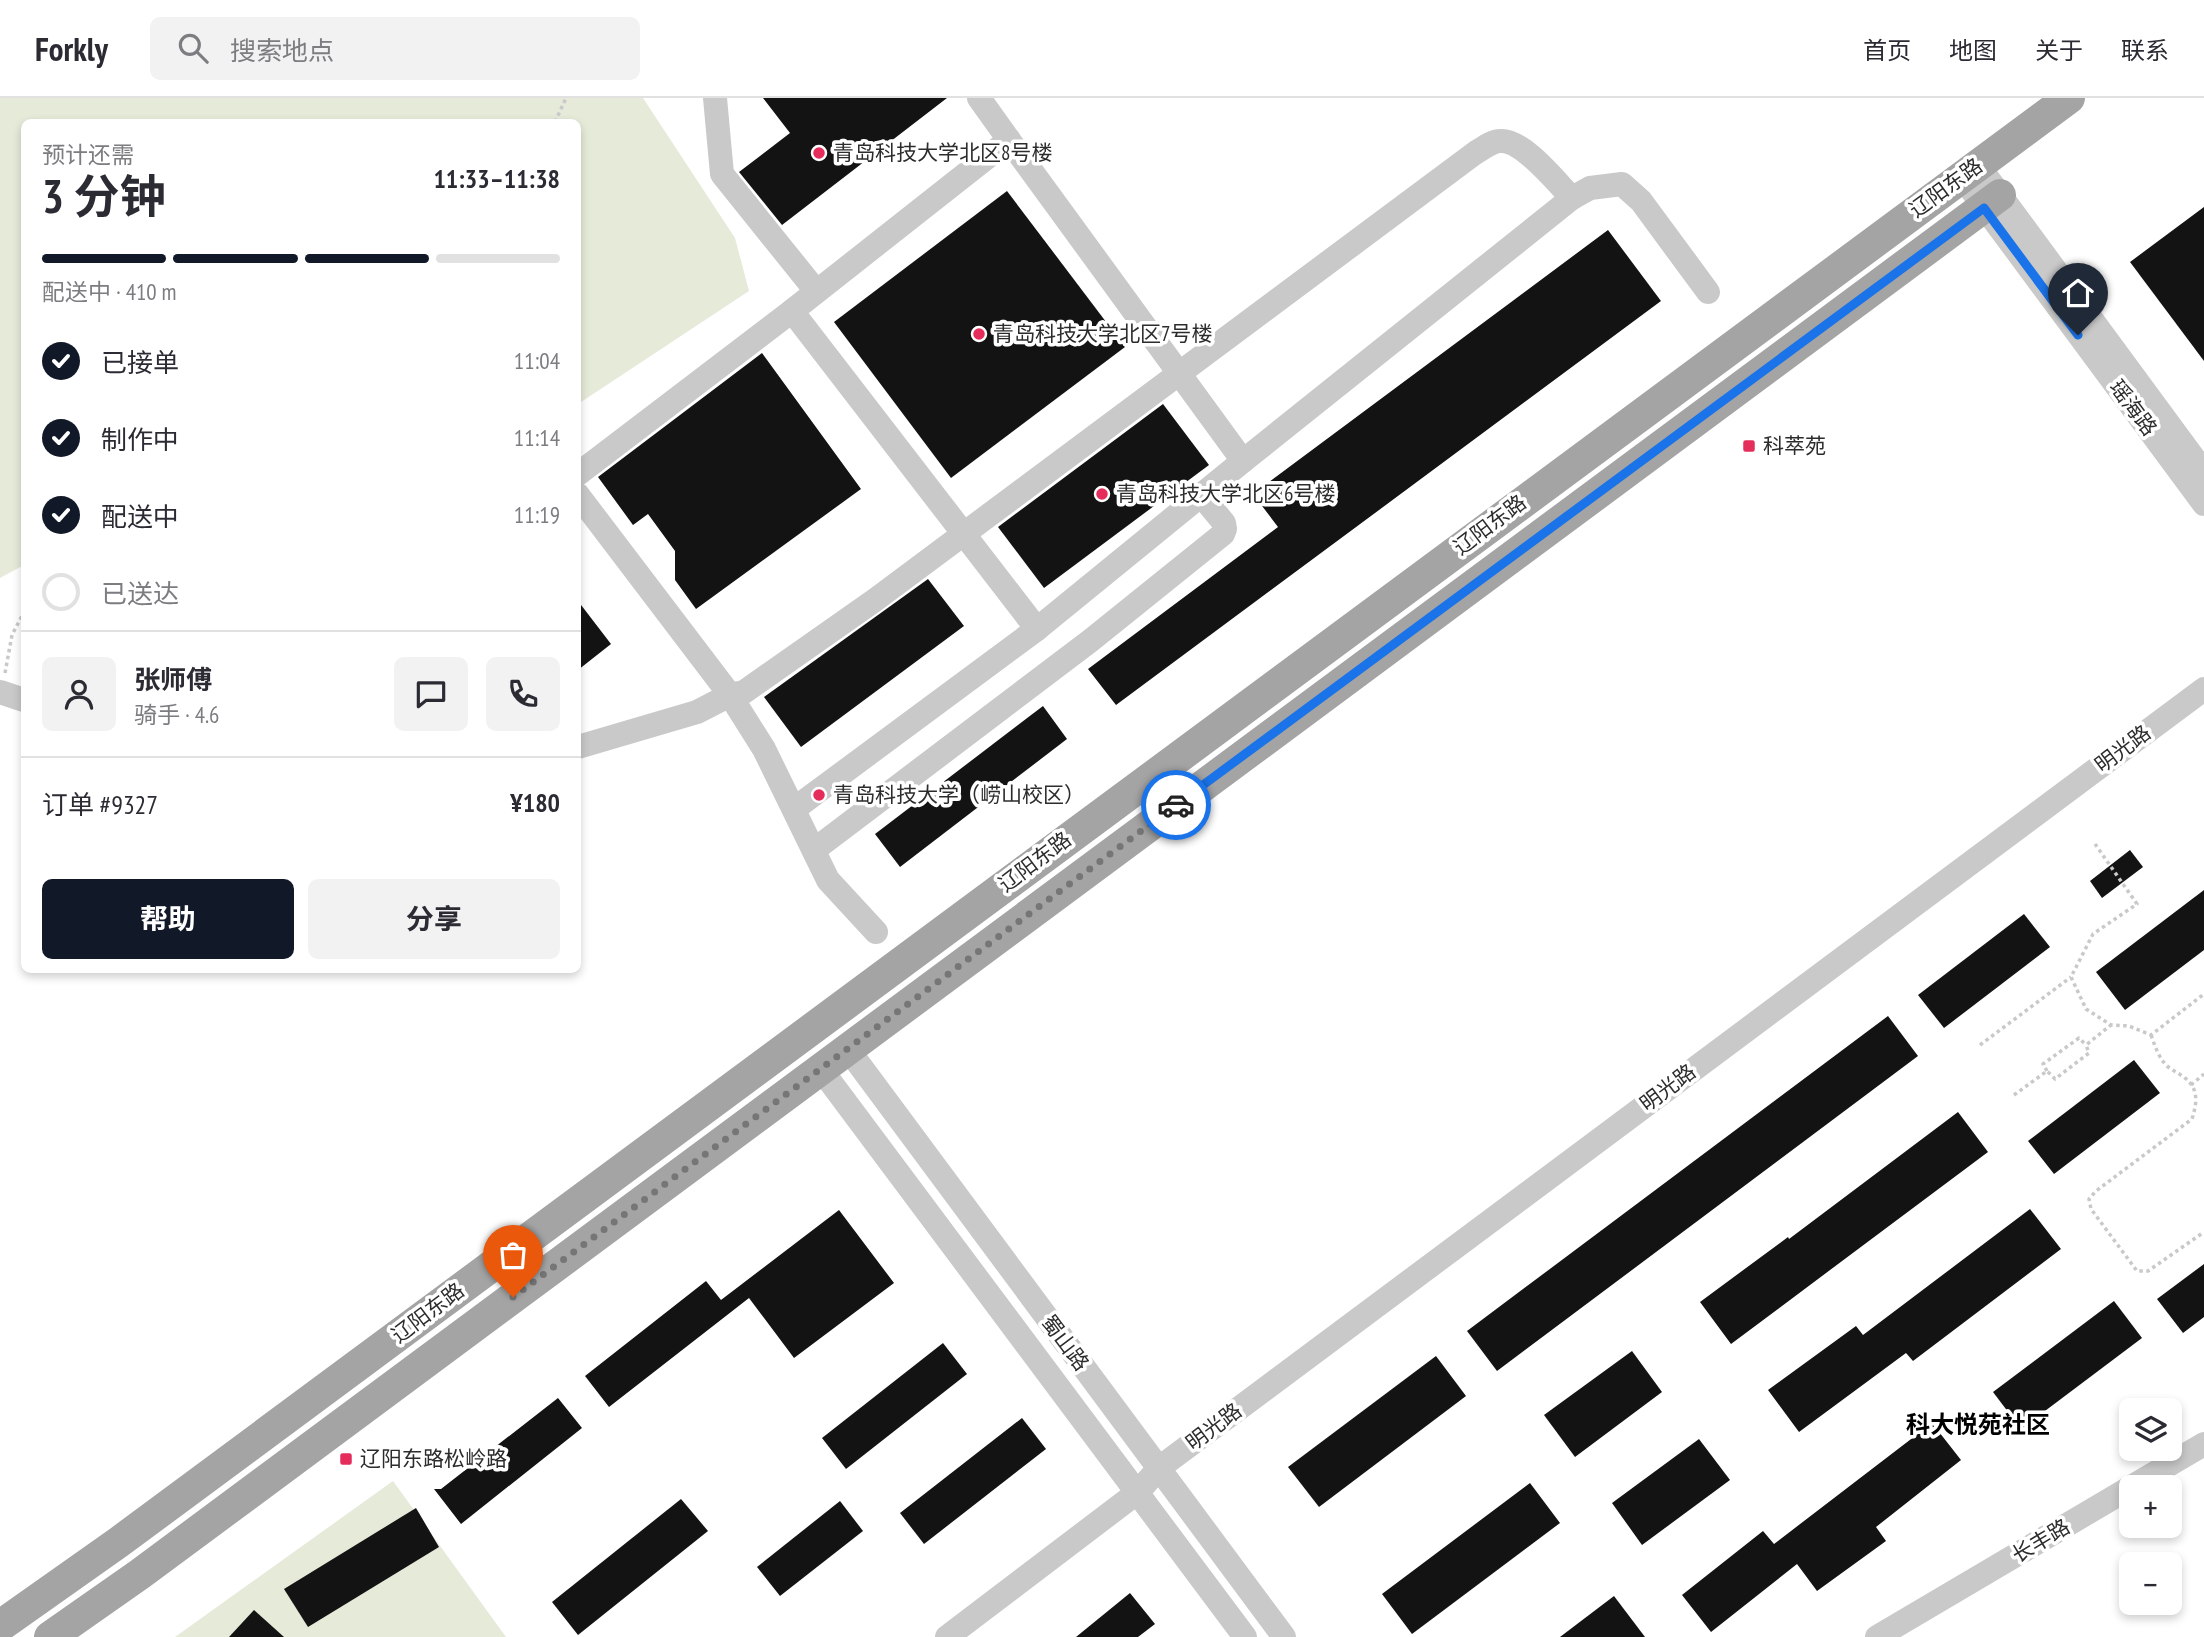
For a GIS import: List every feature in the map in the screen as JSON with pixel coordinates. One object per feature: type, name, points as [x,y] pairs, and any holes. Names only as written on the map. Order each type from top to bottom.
[{"type":"main road","name":"辽阳东路","points":[[0,1626],[131,1533],[2069,98]]},
{"type":"main road","name":"辽阳东路","points":[[50,1637],[151,1566],[1992,202]]},
{"type":"street","points":[[715,98],[722,174],[816,291]]},
{"type":"street","points":[[979,98],[1243,461]]},
{"type":"street","points":[[581,472],[792,311],[1009,140]]},
{"type":"street","points":[[581,746],[697,712],[730,695],[744,692],[875,600],[1475,153],[1498,141],[1508,142],[1525,150],[1572,198]]},
{"type":"street","name":"瑶海路","points":[[1970,171],[2204,504]]},
{"type":"street","points":[[794,809],[1037,628],[1572,198],[1590,188],[1622,184],[1642,201],[1708,292]]},
{"type":"street","name":"瑶海路","points":[[1992,202],[2204,472]]},
{"type":"street","points":[[792,311],[1037,628]]},
{"type":"street","points":[[814,850],[1090,640],[1223,534],[1224,523],[1201,495]]},
{"type":"street","points":[[581,499],[730,695],[764,749],[828,880],[876,932]]},
{"type":"street","points":[[1,686],[21,698]]},
{"type":"street","name":"明光路","points":[[1163,1474],[2204,689]]},
{"type":"street","name":"明光路","points":[[947,1637],[1138,1492],[2204,709]]},
{"type":"street","name":"蜀山路","points":[[847,1048],[1284,1637]]},
{"type":"street","name":"蜀山路","points":[[820,1069],[1245,1637]]},
{"type":"street","name":"长丰路","points":[[1877,1637],[2204,1444]]},
{"type":"path","points":[[556,119],[566,98]]},
{"type":"path","points":[[1,686],[9,661],[12,635],[21,618]]},
{"type":"path","points":[[1980,1045],[2071,977],[2093,934],[2137,904],[2095,844]]},
{"type":"path","points":[[2071,977],[2086,1009],[2111,1026],[2129,1026],[2151,1035],[2157,1052],[2168,1067],[2186,1078],[2195,1090],[2196,1104],[2192,1119],[2096,1191],[2089,1199],[2091,1209],[2137,1271],[2148,1271],[2204,1232]]},
{"type":"path","points":[[2151,1035],[2204,994]]},
{"type":"path","points":[[2086,1045],[2111,1026]]},
{"type":"path","points":[[2079,1038],[2086,1045],[2090,1053],[2055,1080],[2043,1064],[2079,1038]]},
{"type":"path","points":[[2014,1095],[2047,1071]]},
{"type":"path","points":[[2191,1085],[2204,1074]]},
{"type":"green space","points":[[0,98],[643,98],[735,238],[749,291],[581,402],[581,119],[21,119],[21,567],[0,578]]},
{"type":"green space","points":[[393,1481],[506,1637],[175,1637]]},
{"type":"building","name":"青岛科技大学北区8号楼","points":[[763,98],[947,98],[782,225],[739,172],[790,133]]},
{"type":"building","name":"青岛科技大学北区7号楼","points":[[1007,191],[1125,347],[951,478],[834,322]]},
{"type":"building","points":[[2204,207],[2204,361],[2130,262]]},
{"type":"building","points":[[1608,230],[1661,301],[1116,705],[1088,669],[1278,527],[1253,494]]},
{"type":"building","points":[[762,353],[861,489],[696,609],[675,580],[675,551],[648,514],[633,525],[598,477]]},
{"type":"building","name":"青岛科技大学北区6号楼","points":[[1163,404],[1209,465],[1044,588],[998,527]]},
{"type":"building","points":[[928,579],[964,626],[801,747],[764,697]]},
{"type":"building","points":[[581,605],[611,644],[581,668]]},
{"type":"building","points":[[1043,706],[1067,739],[900,867],[875,834]]},
{"type":"building","points":[[2130,850],[2143,867],[2102,898],[2090,881]]},
{"type":"building","points":[[2204,890],[2204,950],[2125,1010],[2096,972]]},
{"type":"building","points":[[2024,914],[2050,947],[1944,1028],[1918,995]]},
{"type":"building","points":[[1888,1016],[1918,1056],[1497,1371],[1467,1331]]},
{"type":"building","points":[[2134,1060],[2160,1093],[2054,1174],[2028,1141]]},
{"type":"building","points":[[1958,1112],[1988,1152],[1731,1344],[1700,1302]]},
{"type":"building","points":[[2030,1209],[2061,1249],[1913,1361],[1906,1353],[1799,1432],[1768,1390],[1856,1326],[1863,1335]]},
{"type":"building","points":[[839,1210],[894,1283],[794,1358],[749,1298],[609,1407],[585,1376],[706,1281],[721,1300]]},
{"type":"building","points":[[2204,1264],[2204,1317],[2183,1333],[2157,1299]]},
{"type":"building","points":[[2114,1301],[2142,1338],[2021,1429],[1993,1392]]},
{"type":"building","points":[[943,1343],[967,1374],[846,1469],[822,1438]]},
{"type":"building","points":[[1632,1351],[1662,1392],[1575,1457],[1544,1415]]},
{"type":"building","points":[[1436,1356],[1466,1396],[1319,1507],[1288,1467]]},
{"type":"building","points":[[558,1398],[582,1428],[461,1524],[434,1489],[441,1489]]},
{"type":"building","points":[[1022,1418],[1046,1449],[924,1544],[900,1513]]},
{"type":"building","points":[[1932,1423],[1961,1460],[1876,1527],[1886,1541],[1817,1591],[1797,1564],[1711,1632],[1682,1595],[1763,1531],[1774,1544]]},
{"type":"building","points":[[1699,1439],[1730,1480],[1642,1545],[1612,1503]]},
{"type":"building","points":[[1530,1483],[1560,1523],[1412,1634],[1382,1594]]},
{"type":"building","points":[[681,1499],[708,1531],[578,1635],[552,1602]]},
{"type":"building","points":[[840,1501],[863,1531],[780,1596],[757,1567]]},
{"type":"building","points":[[416,1508],[439,1547],[308,1627],[284,1589]]},
{"type":"building","points":[[1130,1593],[1155,1624],[1138,1637],[1076,1637]]},
{"type":"building","points":[[1614,1596],[1645,1637],[1560,1637]]},
{"type":"building","points":[[254,1610],[284,1637],[229,1637]]},
{"type":"way so far","points":[[513,1297],[1176,805]]},
{"type":"place","name":"青岛科技大学北区8号楼","points":[[819,153]]},
{"type":"place","name":"青岛科技大学北区7号楼","points":[[979,334]]},
{"type":"place","name":"科萃苑","points":[[1749,446]]},
{"type":"place","name":"青岛科技大学北区6号楼","points":[[1102,494]]},
{"type":"place","name":"青岛科技大学（崂山校区）","points":[[819,795]]},
{"type":"place","name":"辽阳东路松岭路","points":[[346,1459]]},
{"type":"district","name":"科大悦苑社区","points":[[1978,1425]]},
{"type":"route","points":[[1176,805],[1984,208],[2078,335]]}]
